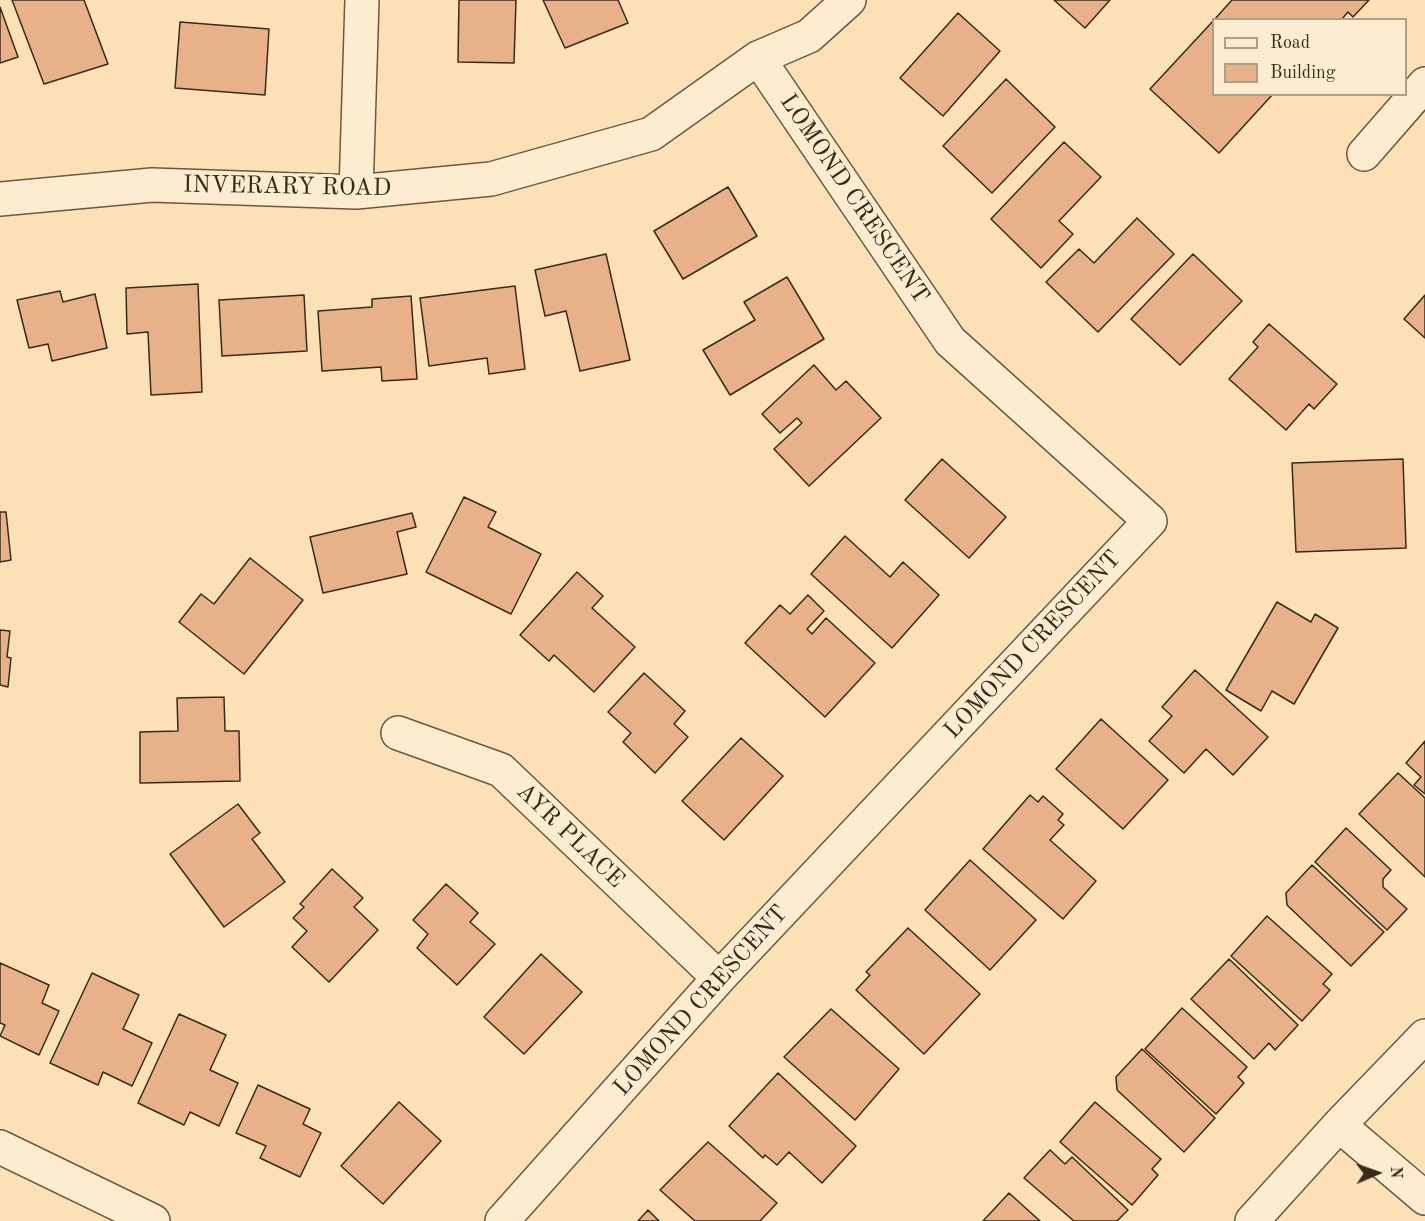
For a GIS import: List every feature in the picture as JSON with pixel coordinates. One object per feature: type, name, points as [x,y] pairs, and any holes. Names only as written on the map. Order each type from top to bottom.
[{"type":"street","points":[[356,192],[362,0]]},
{"type":"street","name":"INVERARY ROAD","points":[[0,200],[152,185],[356,192],[491,179],[651,134],[758,58],[809,36],[849,0]]},
{"type":"street","name":"LOMOND CRESCENT","points":[[502,1221],[719,978],[1150,521],[950,341],[758,58]]},
{"type":"street","points":[[1364,154],[1425,84]]},
{"type":"street","name":"AYR PLACE","points":[[398,733],[501,771],[719,978]]},
{"type":"street","points":[[1252,1221],[1339,1125],[1425,1036]]},
{"type":"street","points":[[1339,1125],[1425,1198]]},
{"type":"street","points":[[0,1147],[153,1221]]},
{"type":"building","points":[[12,0],[84,0],[108,64],[44,84]]},
{"type":"building","points":[[459,0],[516,0],[514,63],[458,62]]},
{"type":"building","points":[[543,0],[618,0],[628,23],[565,48]]},
{"type":"building","points":[[1054,0],[1110,0],[1085,28]]},
{"type":"building","points":[[1232,0],[1369,0],[1353,17],[1348,12],[1343,18],[1216,18]]},
{"type":"building","points":[[0,7],[18,57],[0,63]]},
{"type":"building","points":[[958,13],[1000,51],[943,116],[900,78]]},
{"type":"building","points":[[180,22],[269,29],[265,95],[175,88]]},
{"type":"building","points":[[1212,22],[1212,96],[1271,96],[1219,153],[1150,89]]},
{"type":"building","points":[[1006,79],[1055,127],[992,193],[943,146]]},
{"type":"building","points":[[1064,142],[1101,177],[1059,221],[1073,234],[1041,268],[991,219]]},
{"type":"building","points":[[728,187],[757,236],[683,279],[654,231]]},
{"type":"building","points":[[1137,218],[1174,254],[1098,332],[1046,282],[1079,249],[1094,263]]},
{"type":"building","points":[[606,254],[630,360],[580,371],[566,311],[545,316],[535,270]]},
{"type":"building","points":[[1193,254],[1242,301],[1180,365],[1131,319]]},
{"type":"building","points":[[787,277],[824,339],[730,395],[703,350],[755,320],[744,302]]},
{"type":"building","points":[[198,284],[202,392],[151,395],[148,332],[127,334],[126,288]]},
{"type":"building","points":[[515,286],[525,369],[489,374],[487,358],[429,366],[420,298]]},
{"type":"building","points":[[60,291],[63,302],[95,294],[107,348],[52,361],[48,344],[29,348],[17,300]]},
{"type":"building","points":[[304,295],[307,351],[222,356],[219,300]]},
{"type":"building","points":[[1425,295],[1425,338],[1404,319]]},
{"type":"building","points":[[411,296],[417,379],[382,381],[381,367],[322,371],[318,311],[372,307],[372,299]]},
{"type":"building","points":[[1269,324],[1337,384],[1314,409],[1309,404],[1286,430],[1229,379],[1258,347],[1253,342]]},
{"type":"building","points":[[814,365],[836,390],[846,381],[881,418],[809,486],[774,449],[802,423],[797,418],[780,433],[762,414]]},
{"type":"building","points":[[942,459],[1006,517],[969,558],[905,500]]},
{"type":"building","points":[[1403,459],[1406,548],[1296,552],[1292,463]]},
{"type":"building","points":[[464,497],[496,512],[488,527],[541,554],[511,614],[426,572]]},
{"type":"building","points":[[0,512],[6,512],[11,560],[0,562]]},
{"type":"building","points":[[412,513],[416,527],[397,532],[407,574],[323,593],[310,537]]},
{"type":"building","points":[[845,536],[890,577],[903,562],[939,595],[892,648],[811,574]]},
{"type":"building","points":[[250,558],[303,600],[244,674],[179,622],[201,594],[214,604]]},
{"type":"building","points":[[577,572],[603,596],[592,608],[635,647],[594,692],[554,655],[549,661],[520,635]]},
{"type":"building","points":[[808,595],[824,611],[807,629],[812,634],[826,618],[875,663],[825,717],[745,643],[780,605],[790,614]]},
{"type":"building","points":[[1277,602],[1311,622],[1315,614],[1338,628],[1294,704],[1272,691],[1261,711],[1226,690]]},
{"type":"building","points":[[0,630],[10,631],[7,657],[11,658],[8,687],[0,685]]},
{"type":"building","points":[[1195,670],[1268,737],[1233,775],[1206,749],[1184,773],[1149,741],[1172,716],[1162,707]]},
{"type":"building","points":[[644,673],[685,711],[674,724],[688,737],[655,773],[623,742],[631,733],[608,712]]},
{"type":"building","points":[[224,697],[225,731],[239,731],[240,781],[140,783],[140,732],[178,731],[177,698]]},
{"type":"building","points":[[1101,719],[1168,780],[1123,829],[1056,769]]},
{"type":"building","points":[[741,738],[783,776],[724,840],[682,801]]},
{"type":"building","points":[[1425,741],[1425,794],[1414,785],[1421,777],[1406,763]]},
{"type":"building","points":[[1398,773],[1425,798],[1425,877],[1359,814]]},
{"type":"building","points":[[1030,795],[1038,802],[1043,796],[1063,814],[1058,820],[1064,825],[1050,840],[1096,881],[1063,919],[983,849]]},
{"type":"building","points":[[238,804],[260,833],[252,839],[285,882],[224,927],[170,854]]},
{"type":"building","points":[[1346,828],[1391,870],[1383,879],[1383,887],[1407,909],[1387,930],[1315,862]]},
{"type":"building","points":[[970,860],[1036,920],[990,970],[925,910]]},
{"type":"building","points":[[1312,865],[1384,932],[1351,966],[1287,905],[1286,893]]},
{"type":"building","points":[[332,869],[363,898],[354,907],[378,930],[329,982],[292,947],[307,931],[293,918],[304,907],[300,904]]},
{"type":"building","points":[[446,884],[478,913],[470,922],[495,944],[457,985],[417,948],[428,934],[413,920]]},
{"type":"building","points":[[1267,916],[1332,974],[1323,984],[1330,990],[1302,1021],[1231,956]]},
{"type":"building","points":[[908,928],[980,994],[924,1054],[856,990],[870,975],[866,972]]},
{"type":"building","points":[[541,954],[582,992],[524,1054],[484,1017]]},
{"type":"building","points":[[1229,959],[1298,1025],[1275,1050],[1269,1043],[1254,1059],[1191,999]]},
{"type":"building","points":[[0,963],[49,985],[42,1003],[59,1011],[39,1055],[0,1036],[5,1025],[0,1023]]},
{"type":"building","points":[[92,973],[139,995],[123,1029],[152,1043],[132,1086],[103,1072],[98,1085],[50,1063]]},
{"type":"building","points":[[1182,1008],[1247,1067],[1238,1077],[1244,1083],[1216,1114],[1145,1049]]},
{"type":"building","points":[[831,1009],[899,1069],[855,1120],[784,1057]]},
{"type":"building","points":[[179,1014],[226,1035],[210,1070],[238,1083],[219,1126],[190,1112],[184,1125],[138,1103]]},
{"type":"building","points":[[1142,1049],[1215,1118],[1184,1152],[1117,1090],[1116,1077]]},
{"type":"building","points":[[778,1073],[856,1146],[822,1183],[789,1152],[777,1165],[765,1155],[763,1158],[729,1126]]},
{"type":"building","points":[[258,1085],[310,1109],[303,1124],[321,1133],[300,1177],[260,1158],[266,1146],[236,1133]]},
{"type":"building","points":[[399,1102],[441,1141],[383,1204],[341,1166]]},
{"type":"building","points":[[1095,1102],[1161,1159],[1152,1169],[1158,1175],[1132,1205],[1060,1142]]},
{"type":"building","points":[[708,1142],[777,1203],[760,1221],[695,1221],[660,1190]]},
{"type":"building","points":[[1050,1150],[1065,1164],[1072,1157],[1128,1210],[1117,1221],[1074,1221],[1024,1178]]},
{"type":"building","points":[[1009,1193],[1040,1221],[983,1221]]},
{"type":"building","points":[[648,1210],[659,1221],[638,1221]]}]
